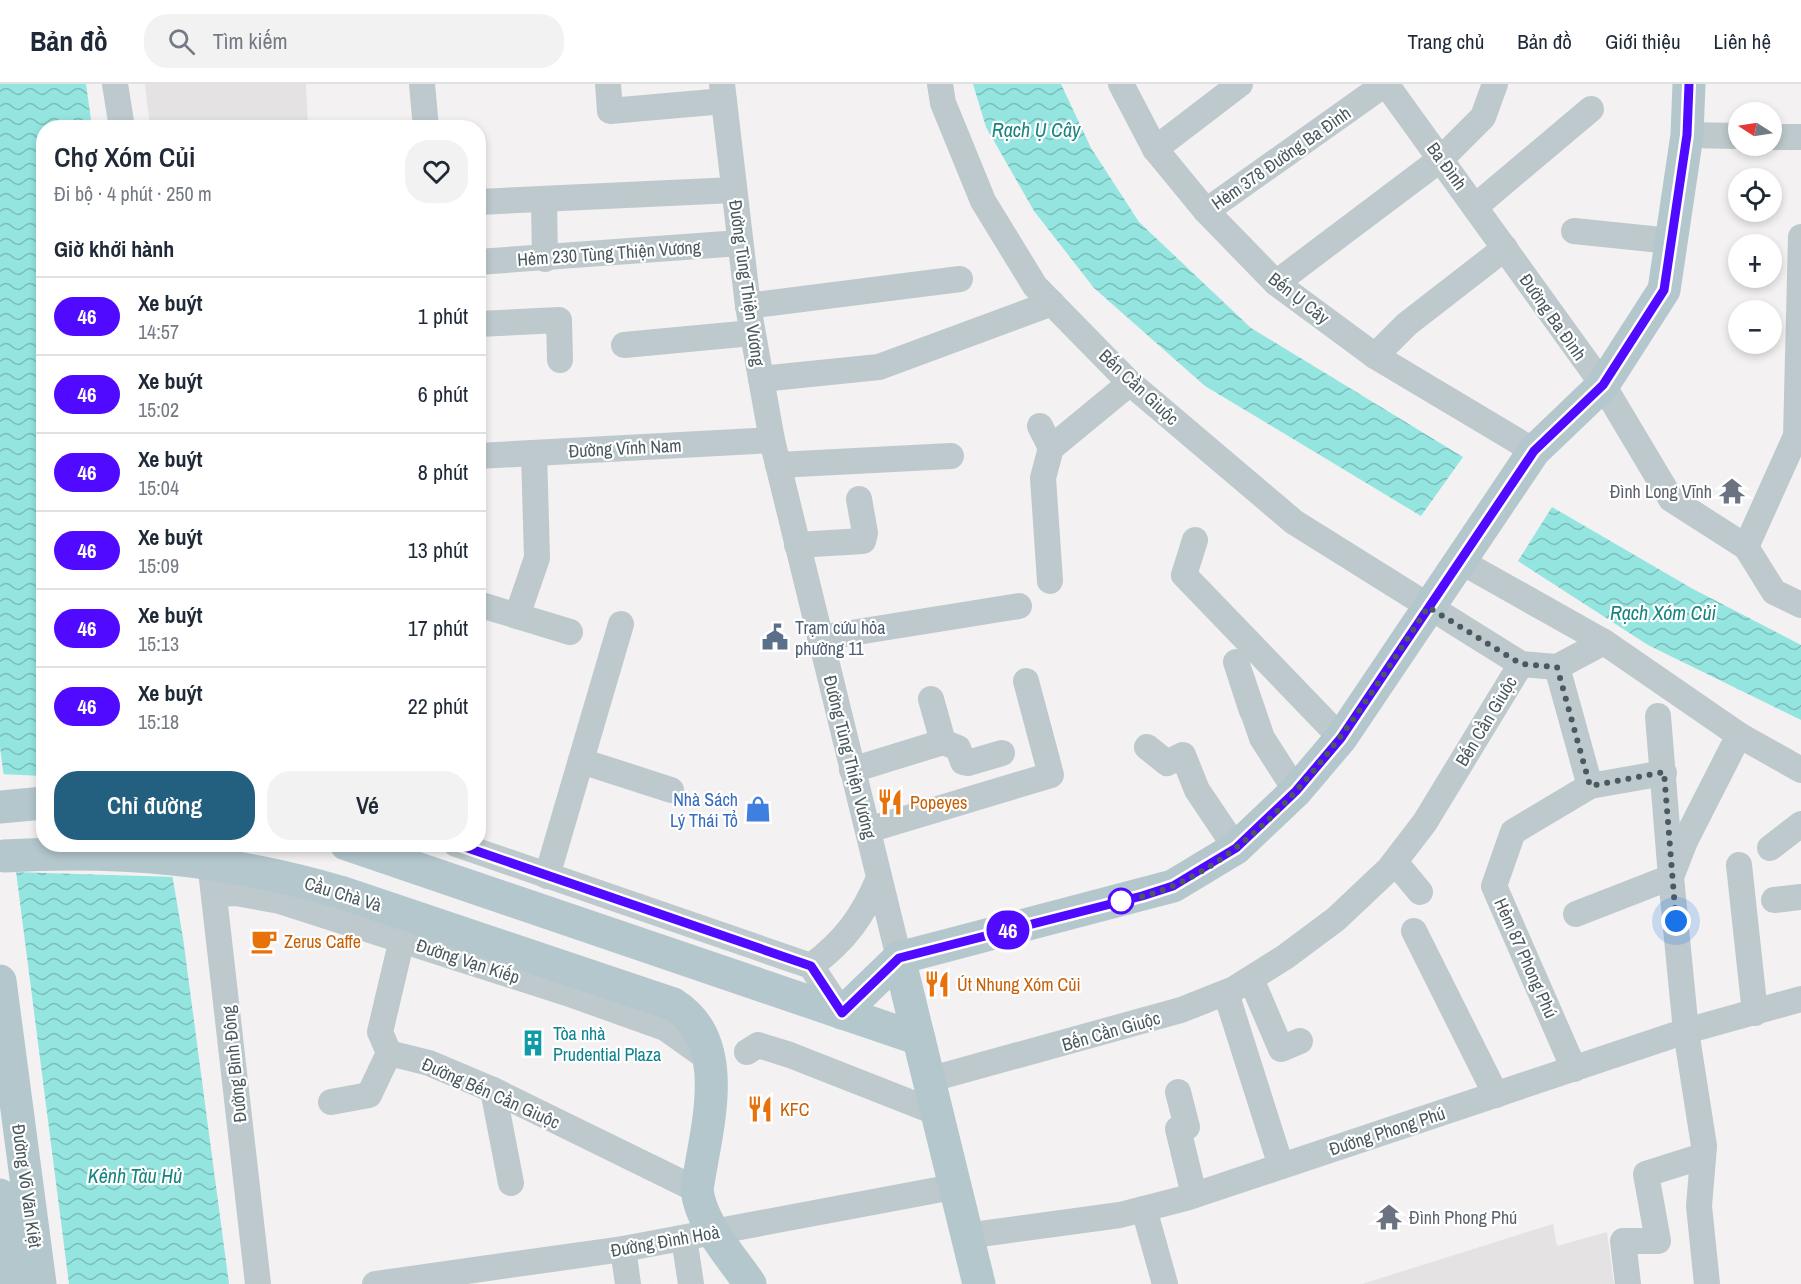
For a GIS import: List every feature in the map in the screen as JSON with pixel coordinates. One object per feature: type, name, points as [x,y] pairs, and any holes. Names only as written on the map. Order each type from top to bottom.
[{"type":"main road","points":[[842,1013],[899,958],[1173,886],[1236,848],[1296,791],[1341,738],[1534,451],[1603,385],[1664,290],[1687,135],[1689,84]]},
{"type":"main road","points":[[0,807],[36,804]]},
{"type":"main road","points":[[370,852],[919,1039]]},
{"type":"main road","name":"Cầu Chà Và","points":[[1,858],[93,853],[133,855],[205,861],[284,875],[673,1004],[697,1025],[710,1060]]},
{"type":"main road","name":"Đường Tùng Thiện Vương","points":[[899,958],[978,1284]]},
{"type":"main road","name":"Đường Võ Văn Kiệt","points":[[0,981],[40,1284]]},
{"type":"main road","points":[[710,1060],[711,1110],[697,1190],[706,1218],[750,1284]]},
{"type":"main road","points":[[0,1195],[10,1284]]},
{"type":"street","points":[[116,84],[121,120]]},
{"type":"street","points":[[422,84],[425,120]]},
{"type":"street","points":[[608,84],[610,111],[723,93]]},
{"type":"street","name":"Bến Cần Giuộc","points":[[928,1080],[1121,1029],[1226,993],[1251,979],[1336,920],[1395,862],[1425,822],[1521,664],[1294,522],[1130,382],[1035,286],[983,201],[944,103],[940,84]]},
{"type":"street","name":"Bến Ụ Cây","points":[[1121,84],[1155,149],[1206,212],[1276,283],[1375,356],[1534,451]]},
{"type":"street","points":[[1155,149],[1240,84]]},
{"type":"street","name":"Ba Đình","points":[[1386,84],[1407,95],[1442,158],[1505,248]]},
{"type":"street","name":"Hẻm 378 Đường Ba Đình","points":[[1206,212],[1386,84]]},
{"type":"street","points":[[1276,283],[1442,158],[1484,117],[1495,84]]},
{"type":"street","name":"Đường Tùng Thiện Vương","points":[[723,93],[748,306],[772,440],[899,958]]},
{"type":"street","points":[[1476,206],[1591,109]]},
{"type":"street","points":[[1687,135],[1728,136]]},
{"type":"street","points":[[1782,137],[1801,137]]},
{"type":"street","points":[[486,202],[734,190]]},
{"type":"street","points":[[544,200],[544,259]]},
{"type":"street","points":[[1574,231],[1671,241]]},
{"type":"street","points":[[1746,547],[1799,436],[1801,237]]},
{"type":"street","name":"Hẻm 230 Tùng Thiện Vương","points":[[486,262],[740,243]]},
{"type":"street","points":[[1375,356],[1407,324],[1505,248]]},
{"type":"street","name":"Đường Ba Đình","points":[[1505,248],[1603,385]]},
{"type":"street","points":[[748,306],[960,279]]},
{"type":"street","points":[[760,379],[879,367],[1052,303]]},
{"type":"street","points":[[486,324],[559,320],[560,360]]},
{"type":"street","points":[[624,345],[752,333]]},
{"type":"street","points":[[1050,581],[1043,478],[1045,437],[1130,382]]},
{"type":"street","points":[[1603,385],[1671,499],[1746,547],[1774,592],[1801,605]]},
{"type":"street","name":"Đường Vĩnh Nam","points":[[486,456],[772,440]]},
{"type":"street","points":[[517,616],[537,558],[534,453]]},
{"type":"street","points":[[778,465],[951,456]]},
{"type":"street","points":[[797,545],[863,541],[865,533],[859,499]]},
{"type":"street","points":[[1195,540],[1184,575],[1341,738]]},
{"type":"street","points":[[1466,553],[1604,642],[1740,735],[1801,770]]},
{"type":"street","points":[[486,606],[570,632]]},
{"type":"street","points":[[820,638],[1019,606]]},
{"type":"street","points":[[548,876],[621,624]]},
{"type":"street","points":[[1521,664],[1557,667],[1604,642]]},
{"type":"street","points":[[1557,667],[1590,786]]},
{"type":"street","points":[[868,830],[1052,775],[1026,681]]},
{"type":"street","points":[[932,699],[944,742]]},
{"type":"street","points":[[1252,711],[1262,738],[1296,791]]},
{"type":"street","points":[[1658,716],[1686,1031],[1703,1156],[1699,1206],[1707,1284]]},
{"type":"street","points":[[1576,914],[1671,876],[1685,841],[1740,735]]},
{"type":"street","points":[[852,770],[944,742],[958,748],[963,762],[968,763],[1002,753]]},
{"type":"street","points":[[1147,747],[1167,763],[1183,755],[1197,790],[1236,848]]},
{"type":"street","points":[[581,762],[671,790]]},
{"type":"street","name":"Hẻm 87 Phong Phú","points":[[1574,1069],[1494,886],[1513,832],[1590,786],[1664,772]]},
{"type":"street","points":[[1770,848],[1801,824]]},
{"type":"street","name":"Đường Bình Đông","points":[[209,852],[258,1284]]},
{"type":"street","points":[[479,852],[811,966],[842,1013]]},
{"type":"street","points":[[1395,862],[1420,892]]},
{"type":"street","points":[[1739,865],[1755,1013]]},
{"type":"street","points":[[811,966],[833,950],[851,932],[867,907],[879,878]]},
{"type":"street","name":"Đường Vạn Kiếp","points":[[215,894],[236,893],[280,901],[567,993],[665,1028],[710,1060]]},
{"type":"street","points":[[1774,900],[1801,897]]},
{"type":"street","points":[[1414,931],[1496,1095]]},
{"type":"street","points":[[331,1102],[369,1095],[389,1053],[380,1032],[402,939]]},
{"type":"street","points":[[1251,979],[1281,1049],[1300,1041]]},
{"type":"street","points":[[1226,993],[1281,1166]]},
{"type":"street","name":"Đường Phong Phú","points":[[966,1236],[1120,1215],[1194,1195],[1686,1031],[1801,999]]},
{"type":"street","points":[[747,1052],[758,1046],[790,1055],[935,1112]]},
{"type":"street","name":"Đường Bến Cần Giuộc","points":[[389,1053],[429,1063],[494,1090],[697,1190]]},
{"type":"street","points":[[494,1090],[511,1183]]},
{"type":"street","points":[[1178,1092],[1187,1126],[1178,1128],[1194,1195]]},
{"type":"street","points":[[1628,1284],[1623,1241],[1658,1240],[1646,1174],[1703,1156]]},
{"type":"street","name":"Đường Đình Hoà","points":[[375,1284],[624,1249],[953,1187]]},
{"type":"street","points":[[1144,1209],[1165,1284]]},
{"type":"street","points":[[684,1238],[691,1284]]},
{"type":"street","points":[[624,1249],[628,1284]]},
{"type":"shaded area","points":[[145,84],[306,84],[308,120],[149,120]]},
{"type":"shaded area","points":[[1553,1224],[1557,1246],[1607,1232],[1614,1284],[1362,1284]]},
{"type":"water","name":"Kênh Tàu Hủ","points":[[0,84],[86,84],[91,120],[36,120],[36,852],[168,852],[183,938],[229,1284],[69,1284],[0,747]]},
{"type":"water","name":"Rạch Ụ Cây","points":[[973,84],[1061,84],[1091,148],[1139,222],[1251,328],[1463,457],[1421,516],[1205,386],[1094,288],[1034,211],[986,127]]},
{"type":"water","name":"Rạch Xóm Củi","points":[[1552,507],[1693,589],[1801,645],[1801,720],[1648,645],[1518,561]]},
{"type":"pier","points":[[0,774],[36,776],[36,852],[171,852],[175,877],[13,872]]},
{"type":"bus line","name":"46","points":[[479,852],[811,966],[842,1013],[899,958],[1142,896],[1173,886],[1200,871],[1236,848],[1296,791],[1341,738],[1534,451],[1603,385],[1664,290],[1687,135],[1689,84]]},
{"type":"place","name":"Đình Long Vĩnh","points":[[1732,491]]},
{"type":"place","name":"Trạm cứu hỏa phường 11","points":[[775,637]]},
{"type":"place","name":"Popeyes","points":[[890,802]]},
{"type":"place","name":"Nhà Sách Lý Thái Tổ","points":[[758,809]]},
{"type":"place","name":"Zerus Caffe","points":[[264,941]]},
{"type":"place","name":"Út Nhung Xóm Củi","points":[[937,984]]},
{"type":"place","name":"Tòa nhà Prudential Plaza","points":[[533,1043]]},
{"type":"place","name":"KFC","points":[[760,1109]]},
{"type":"place","name":"Đình Phong Phú","points":[[1389,1217]]},
{"type":"route","points":[[1121,901],[1173,886],[1200,871],[1236,848],[1296,791],[1341,738],[1428,607],[1521,664],[1557,667],[1590,786],[1664,772],[1676,921]]}]
